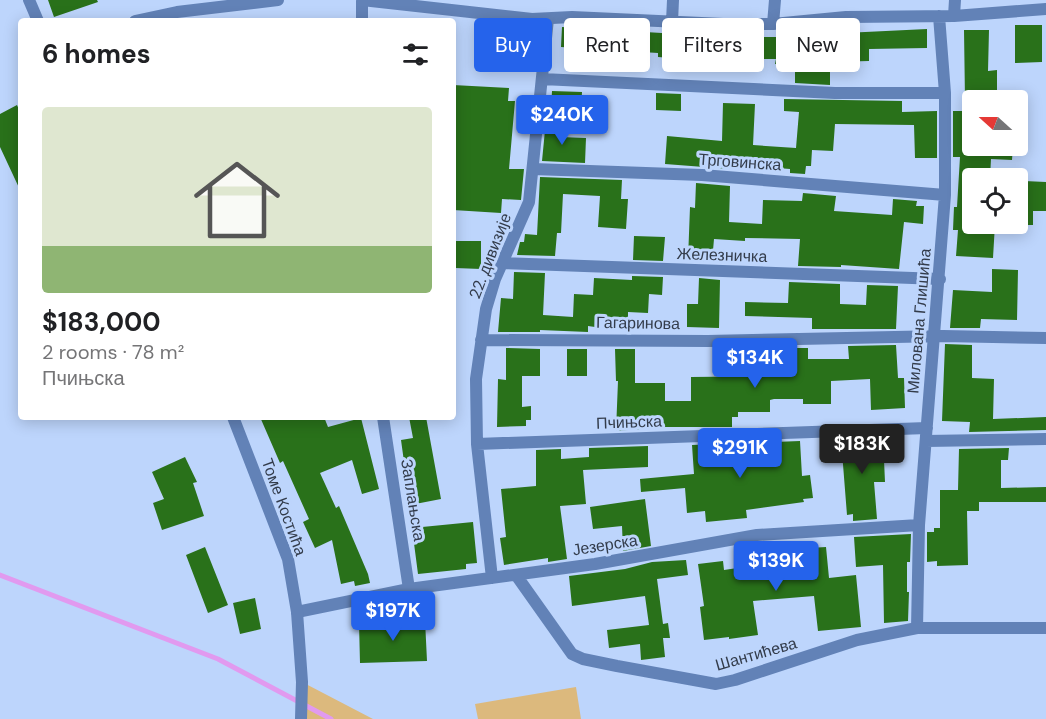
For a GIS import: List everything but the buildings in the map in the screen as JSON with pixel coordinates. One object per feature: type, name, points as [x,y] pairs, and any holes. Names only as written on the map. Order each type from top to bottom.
[{"type":"street","points":[[29,0],[37,18]]},
{"type":"street","points":[[149,18],[177,12],[278,0]]},
{"type":"street","points":[[362,18],[362,0],[523,18]]},
{"type":"street","points":[[672,18],[673,0]]},
{"type":"street","points":[[773,24],[775,0]]},
{"type":"street","points":[[954,15],[955,0]]},
{"type":"street","points":[[764,24],[846,17],[939,16],[1046,9]]},
{"type":"street","name":"Милована Глишића","points":[[917,628],[919,525],[945,195],[945,93],[939,16]]},
{"type":"street","points":[[552,19],[572,17],[662,22]]},
{"type":"street","name":"22. дивизије","points":[[492,578],[477,444],[476,379],[486,309],[502,263],[529,202],[543,72]]},
{"type":"street","points":[[542,80],[835,93],[945,93]]},
{"type":"street","name":"Трговинска","points":[[533,168],[702,175],[945,195]]},
{"type":"street","name":"Железничка","points":[[502,263],[940,279]]},
{"type":"street","name":"Гагаринова","points":[[481,340],[934,338],[943,336],[1046,338]]},
{"type":"street","name":"Томе Костића","points":[[234,420],[288,559],[297,612],[302,691],[301,717]]},
{"type":"street","name":"Заплањска","points":[[383,420],[409,589]]},
{"type":"street","name":"Пчињска","points":[[477,444],[927,434],[1046,439]]},
{"type":"street","name":"Језерска","points":[[297,612],[409,589],[595,564],[757,535],[919,525]]},
{"type":"street","name":"Шантићева","points":[[516,575],[572,654],[583,659],[716,684],[735,680],[857,640],[917,628],[1046,628]]},
{"type":"shaded area","points":[[302,682],[373,719],[301,719]]},
{"type":"shaded area","points":[[576,687],[581,719],[478,719],[475,704]]},
{"type":"waterway","points":[[0,575],[218,659],[331,719]]}]
